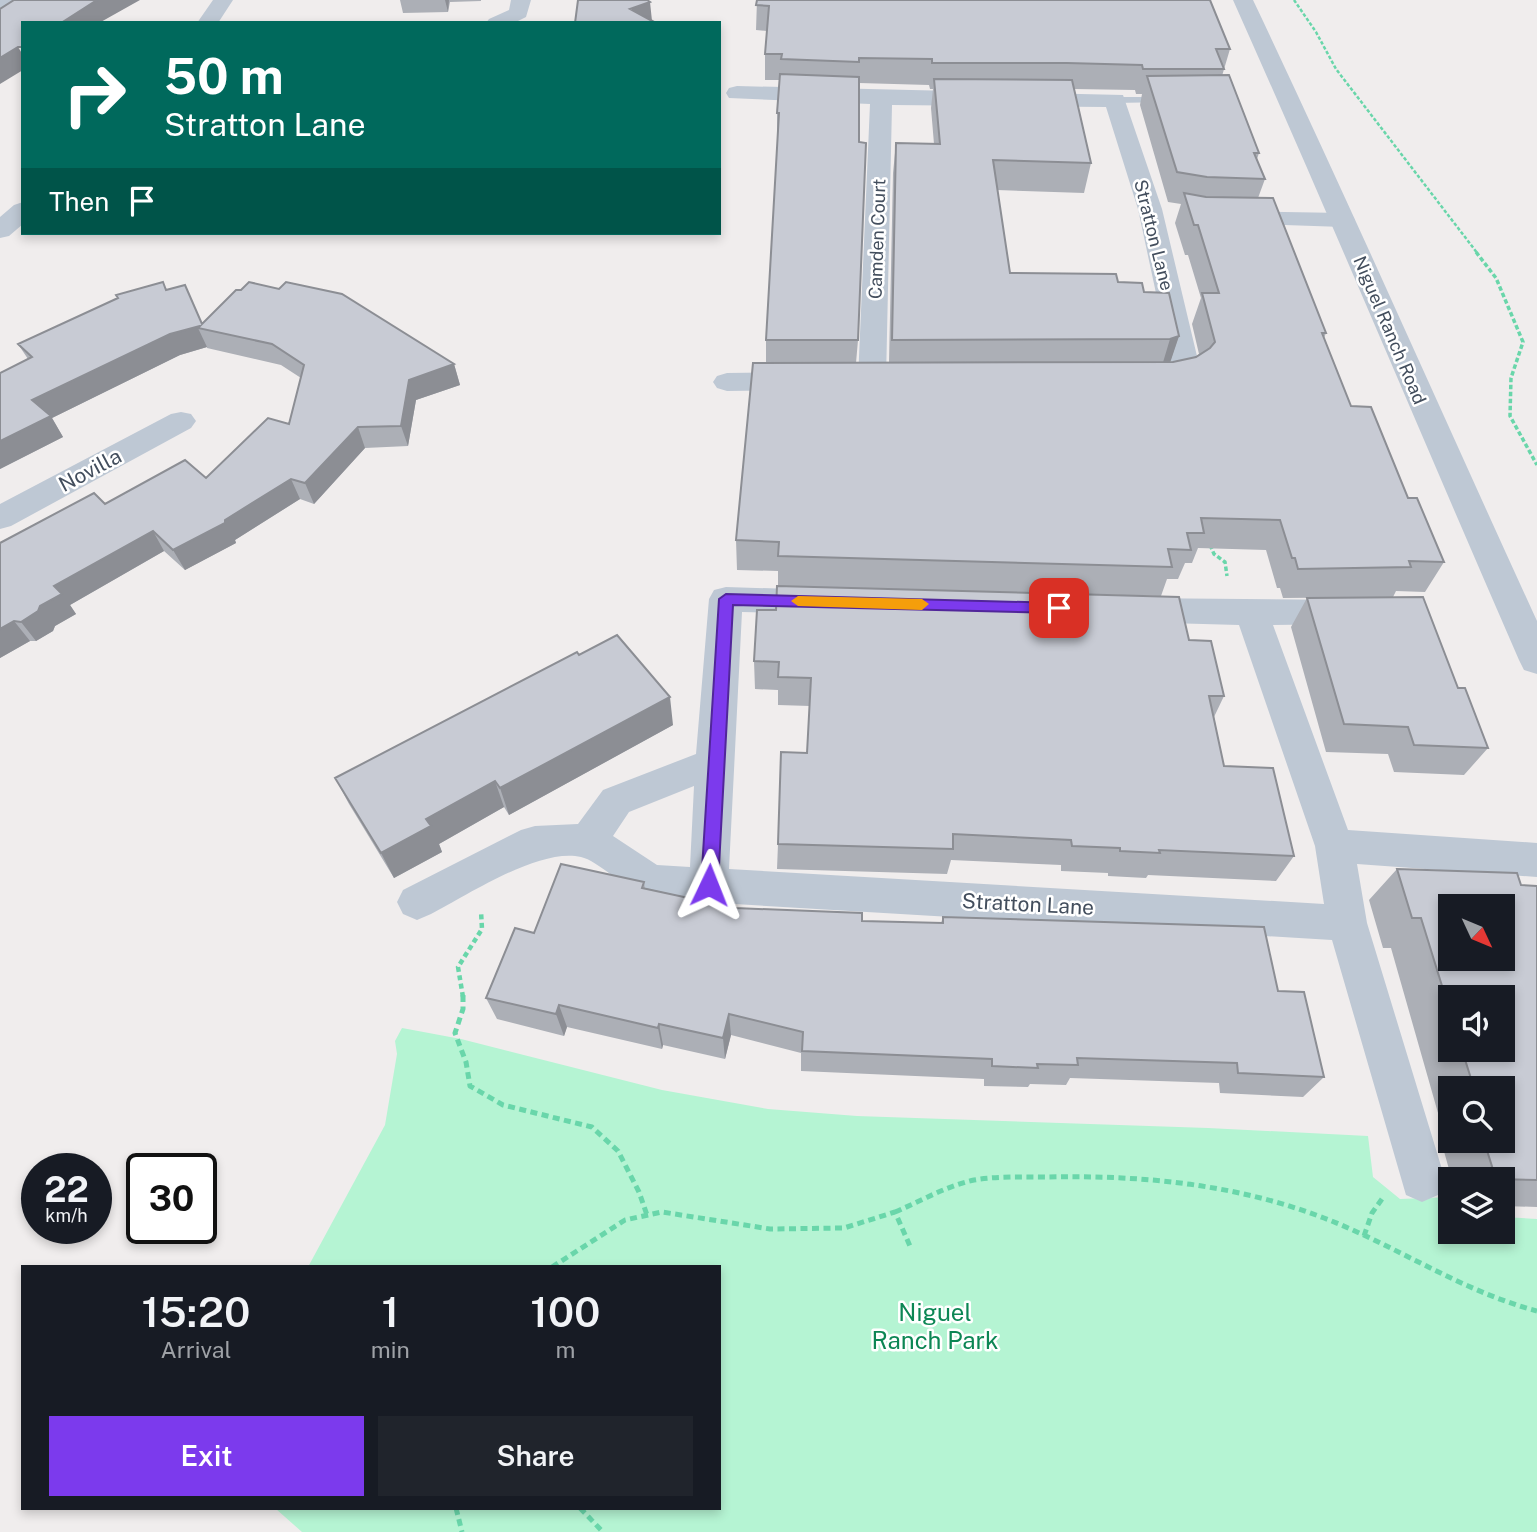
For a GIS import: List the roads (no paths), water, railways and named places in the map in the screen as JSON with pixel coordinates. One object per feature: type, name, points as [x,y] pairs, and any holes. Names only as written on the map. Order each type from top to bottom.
[{"type":"street","points":[[0,3],[5,0]]},
{"type":"street","points":[[208,21],[223,0]]},
{"type":"street","points":[[501,21],[519,13],[521,0]]},
{"type":"street","name":"Niguel Ranch Road","points":[[1244,0],[1340,211],[1417,393],[1537,660]]},
{"type":"street","points":[[737,93],[881,98],[1115,100]]},
{"type":"street","name":"Camden Court","points":[[727,382],[863,381],[881,98]]},
{"type":"street","name":"Stratton Lane","points":[[1115,100],[1166,209],[1187,373],[1163,382],[1121,381]]},
{"type":"street","points":[[1212,208],[1340,211]]},
{"type":"street","points":[[0,230],[21,212]]},
{"type":"street","name":"Novilla","points":[[0,518],[181,421]]},
{"type":"street","points":[[709,885],[726,599],[865,603]]},
{"type":"street","points":[[1100,609],[1252,613],[1376,612]]},
{"type":"street","points":[[1252,613],[1334,846],[1346,923],[1422,1179]]},
{"type":"street","points":[[417,902],[535,842],[588,840],[615,801],[715,763]]},
{"type":"street","name":"Stratton Lane","points":[[588,840],[650,882],[1346,923]]},
{"type":"street","points":[[1334,846],[1537,860]]},
{"type":"lane","points":[[1115,100],[1178,100]]},
{"type":"park label","name":"Niguel Ranch Park","points":[[935,1326]]}]
